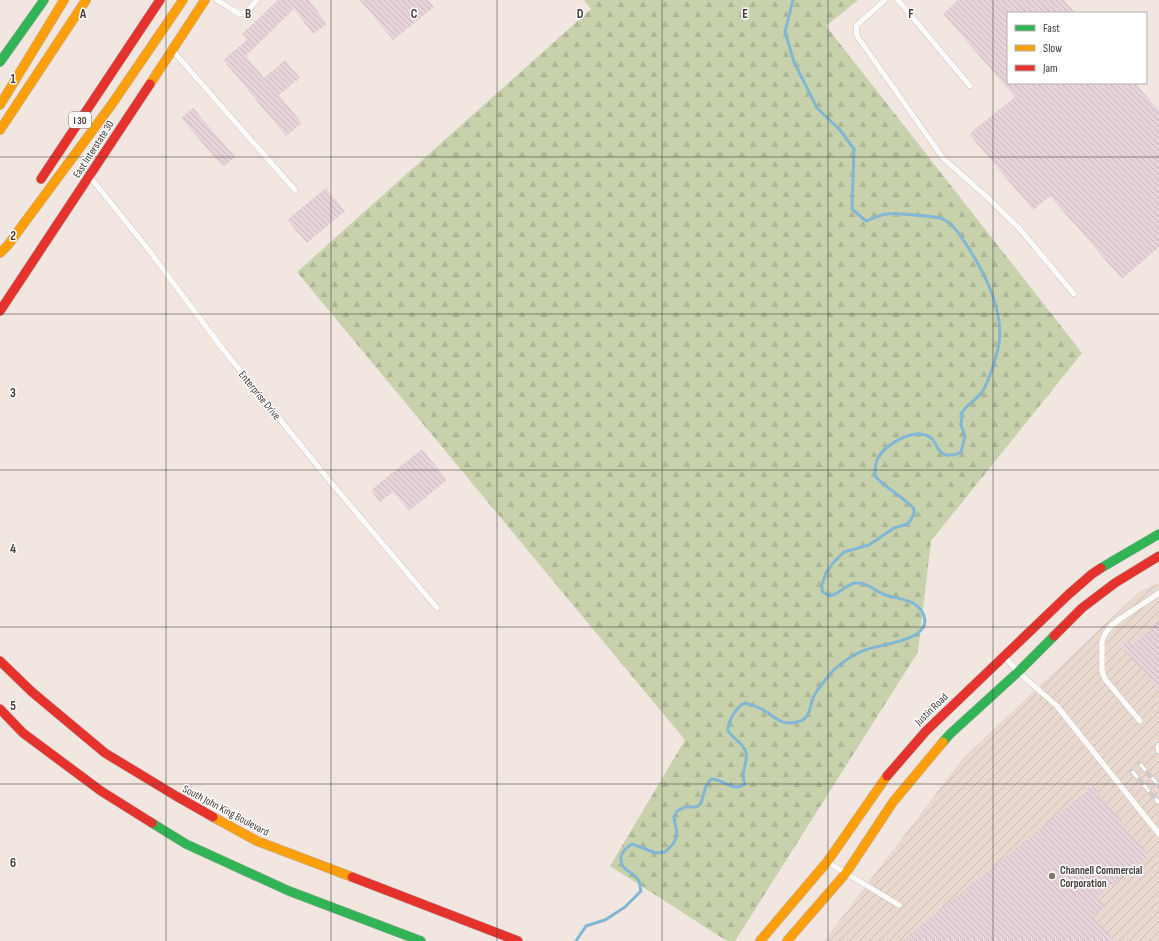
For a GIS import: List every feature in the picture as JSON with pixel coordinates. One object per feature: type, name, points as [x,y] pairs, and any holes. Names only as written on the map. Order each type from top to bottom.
[{"type":"main road","points":[[0,62],[44,0]]},
{"type":"main road","points":[[0,105],[64,0]]},
{"type":"main road","points":[[0,130],[86,0]]},
{"type":"main road","name":"I 30","points":[[35,187],[160,0]]},
{"type":"main road","points":[[0,253],[8,245],[112,104],[183,0]]},
{"type":"main road","name":"East Interstate 30","points":[[0,311],[90,177],[205,0]]},
{"type":"main road","name":"Justin Road","points":[[760,941],[827,862],[892,769],[926,731],[1069,594],[1092,574],[1159,534]]},
{"type":"main road","points":[[787,941],[846,873],[894,802],[922,766],[950,734],[1018,672],[1082,608],[1115,583],[1159,556]]},
{"type":"main road","name":"South John King Boulevard","points":[[0,660],[32,692],[106,753],[176,796],[257,841],[518,941]]},
{"type":"main road","points":[[0,709],[23,733],[101,790],[186,844],[289,891],[421,941]]},
{"type":"lane","points":[[217,0],[240,14],[247,11],[257,0]]},
{"type":"lane","points":[[885,0],[856,26],[857,36],[944,158],[1019,228],[1074,294]]},
{"type":"lane","points":[[898,0],[970,86]]},
{"type":"lane","points":[[173,51],[295,190]]},
{"type":"lane","name":"Enterprise Drive","points":[[90,177],[148,249],[222,348],[319,468],[437,608]]},
{"type":"lane","points":[[1140,721],[1105,679],[1102,671],[1102,641],[1111,626],[1159,593]]},
{"type":"lane","points":[[1004,656],[1018,672],[1056,706],[1159,834]]},
{"type":"lane","points":[[1159,746],[1159,751]]},
{"type":"lane","points":[[827,862],[899,905]]},
{"type":"shaded area","points":[[1159,583],[1159,941],[824,941],[963,758],[1140,591]]},
{"type":"green space","points":[[584,0],[858,0],[826,26],[1082,353],[931,541],[918,652],[735,941],[727,941],[610,866],[685,740],[297,272],[591,9]]},
{"type":"building","points":[[278,0],[309,0],[327,24],[313,34],[294,9],[246,56],[264,78],[285,60],[300,78],[279,95],[302,123],[286,136],[223,60],[247,40],[242,34]]},
{"type":"building","points":[[360,0],[428,0],[434,7],[393,40]]},
{"type":"building","points":[[958,0],[1064,0],[1074,12],[1007,12],[1007,84],[1136,84],[1159,111],[1159,247],[1122,279],[1050,196],[1033,210],[969,134],[1015,97],[943,14]]},
{"type":"building","points":[[193,108],[235,157],[223,167],[181,118]]},
{"type":"building","points":[[326,188],[345,211],[307,243],[287,220]]},
{"type":"building","points":[[422,449],[447,480],[409,511],[393,492],[380,502],[371,490]]},
{"type":"building","points":[[1159,622],[1159,690],[1121,646],[1128,640],[1132,645]]},
{"type":"building","name":"Channell Commercial Corporation","points":[[1093,786],[1149,856],[1097,897],[1105,906],[1093,915],[1114,941],[902,941]]},
{"type":"waterway","points":[[576,941],[586,926],[605,920],[625,907],[641,891],[637,878],[622,865],[621,856],[627,848],[632,844],[656,853],[665,852],[673,844],[676,838],[677,834],[674,817],[677,811],[685,807],[698,806],[701,803],[706,786],[711,779],[715,779],[736,787],[745,784],[743,775],[746,753],[728,731],[729,723],[739,707],[745,703],[760,708],[785,723],[800,721],[808,715],[817,690],[841,664],[864,650],[905,640],[921,631],[925,624],[924,616],[917,606],[906,600],[883,594],[859,583],[851,584],[829,596],[822,591],[822,584],[826,573],[844,552],[869,545],[894,528],[908,524],[914,514],[914,509],[875,476],[877,460],[892,443],[916,434],[930,437],[943,454],[954,455],[961,452],[965,436],[961,425],[961,414],[965,408],[980,395],[985,387],[992,371],[998,349],[1000,335],[999,321],[987,280],[961,237],[947,221],[939,218],[906,214],[886,214],[866,221],[852,209],[854,149],[840,130],[817,108],[794,62],[785,32],[793,0]]},
{"type":"railway","points":[[1140,764],[1159,786]]},
{"type":"railway","points":[[1132,771],[1159,803]]},
{"type":"traffic: fast","points":[[0,62],[44,0]]},
{"type":"traffic: fast","points":[[1101,568],[1159,534]]},
{"type":"traffic: fast","points":[[943,742],[1054,636]]},
{"type":"traffic: fast","points":[[152,823],[186,844],[289,891],[421,941]]},
{"type":"traffic: slow","points":[[0,105],[64,0]]},
{"type":"traffic: slow","points":[[0,130],[86,0]]},
{"type":"traffic: slow","points":[[0,253],[8,245],[112,104],[183,0]]},
{"type":"traffic: slow","points":[[150,84],[205,0]]},
{"type":"traffic: slow","points":[[787,941],[846,873],[893,802],[943,742]]},
{"type":"traffic: slow","points":[[760,941],[827,862],[887,776]]},
{"type":"traffic: slow","points":[[213,817],[257,841],[352,877]]},
{"type":"traffic: jam","points":[[41,179],[160,0]]},
{"type":"traffic: jam","points":[[0,311],[150,84]]},
{"type":"traffic: jam","points":[[1054,636],[1082,608],[1115,583],[1159,556]]},
{"type":"traffic: jam","points":[[887,776],[926,731],[1069,594],[1101,568]]},
{"type":"traffic: jam","points":[[0,661],[32,692],[105,753],[213,817]]},
{"type":"traffic: jam","points":[[0,709],[23,733],[101,791],[152,823]]},
{"type":"traffic: jam","points":[[352,877],[518,941]]},
{"type":"place","name":"Channell Commercial Corporation","points":[[1052,876]]}]
